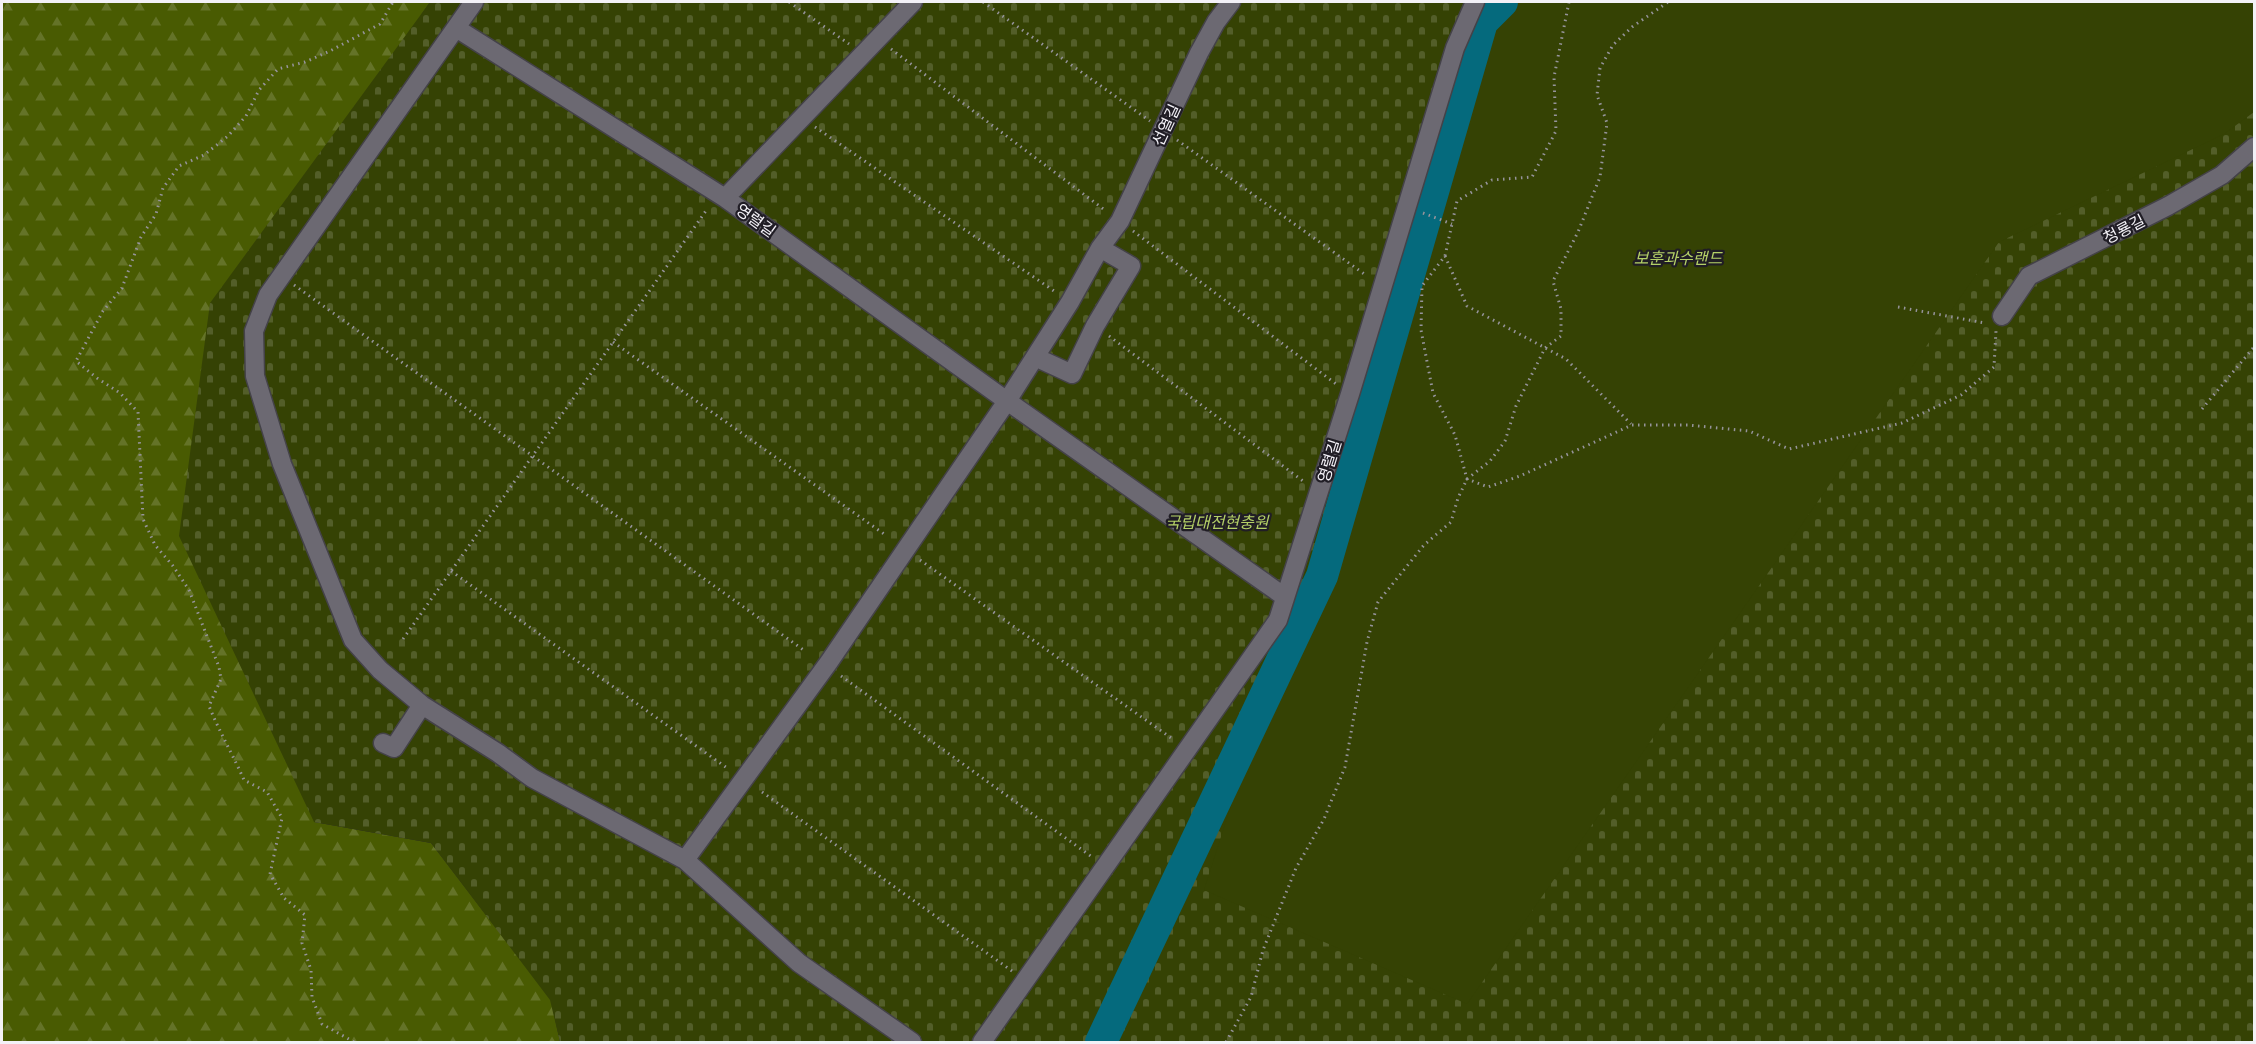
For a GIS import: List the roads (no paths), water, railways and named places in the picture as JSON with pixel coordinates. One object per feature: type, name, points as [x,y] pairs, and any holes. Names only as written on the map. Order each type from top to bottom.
[{"type":"lane","points":[[474,2],[268,296],[254,331],[255,376],[282,464],[353,639],[380,670],[422,705],[498,753],[532,778],[685,860],[800,963],[912,1042]]},
{"type":"lane","name":"영렬길","points":[[913,2],[725,198],[1285,597],[1455,48],[1475,2]]},
{"type":"lane","name":"선열길","points":[[1100,248],[1120,221],[1199,53],[1216,22],[1231,2]]},
{"type":"lane","points":[[456,28],[725,198]]},
{"type":"lane","name":"청룡길","points":[[1999,320],[2029,276],[2213,181],[2254,147]]},
{"type":"lane","points":[[685,860],[829,662],[1007,401],[1035,357],[1070,302],[1100,248],[1131,266],[1095,326],[1072,374],[1035,357]]},
{"type":"lane","points":[[982,1042],[1278,620],[1285,597]]},
{"type":"lane","points":[[383,743],[394,748],[422,705]]},
{"type":"waterway","points":[[1101,1042],[1322,576],[1482,22],[1502,2]]},
{"type":"park label","name":"보훈과수랜드","points":[[1678,258]]},
{"type":"park label","name":"국립대전현충원","points":[[1217,522]]}]
